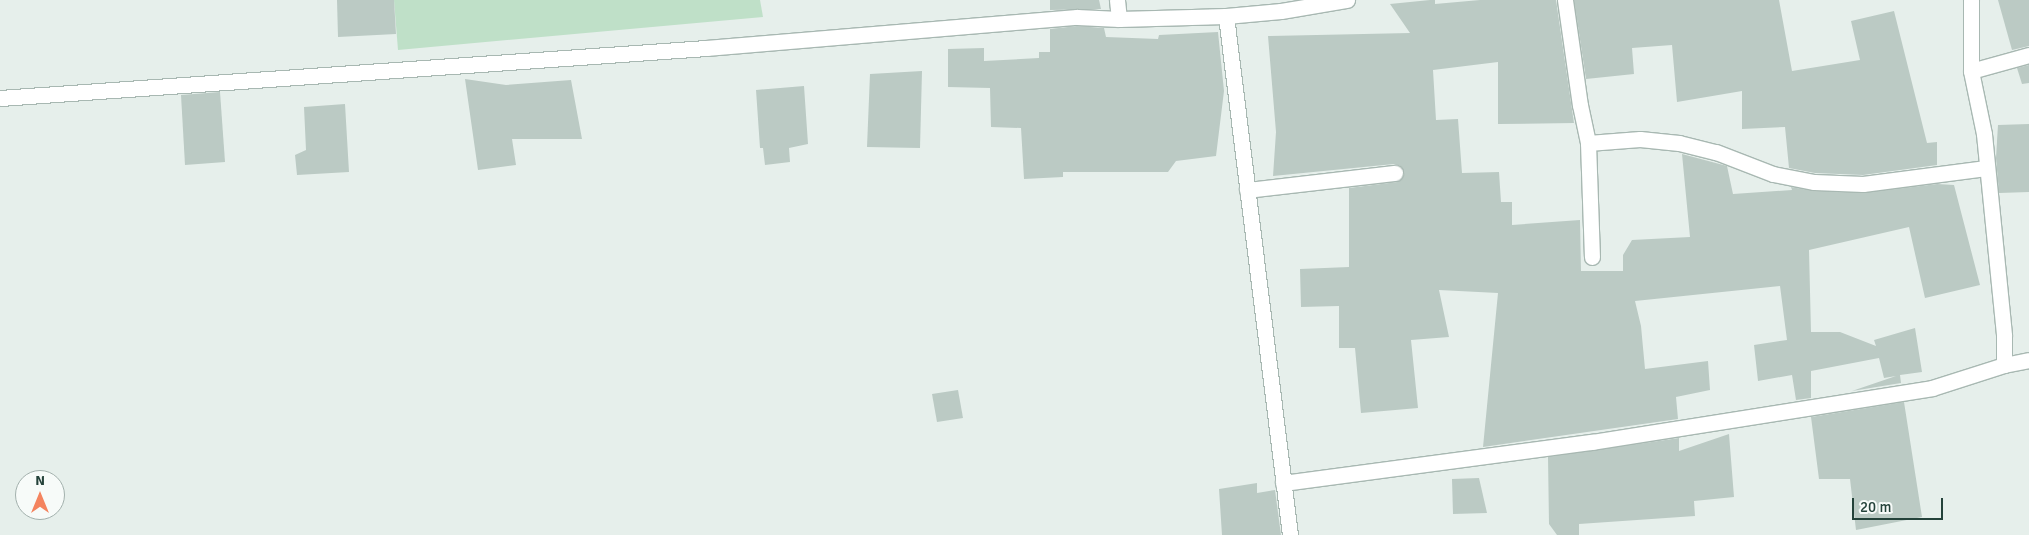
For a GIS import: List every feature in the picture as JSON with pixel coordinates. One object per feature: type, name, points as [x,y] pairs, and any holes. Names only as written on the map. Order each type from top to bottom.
[{"type":"street","points":[[1117,0],[1119,19]]},
{"type":"street","points":[[0,98],[696,49],[1077,17],[1119,19],[1226,16],[1281,11],[1347,0]]},
{"type":"street","points":[[1565,0],[1580,105],[1588,143],[1592,257]]},
{"type":"street","points":[[1972,0],[1971,71],[1984,134],[2004,336],[2004,365]]},
{"type":"street","points":[[1226,16],[1290,535]]},
{"type":"street","points":[[1971,71],[2029,55]]},
{"type":"street","points":[[1588,143],[1640,140],[1679,143],[1716,152],[1773,174],[1814,182],[1864,184],[1986,168]]},
{"type":"street","points":[[1248,190],[1395,173]]},
{"type":"street","points":[[1283,483],[1592,442],[1932,388],[2004,365],[2029,360]]},
{"type":"green space","points":[[394,0],[760,0],[763,17],[398,50]]},
{"type":"building","points":[[337,0],[394,0],[396,34],[338,37]]},
{"type":"building","points":[[1050,0],[1099,0],[1101,9],[1050,10]]},
{"type":"building","points":[[1435,0],[1435,4],[1480,0],[1556,0],[1574,123],[1498,124],[1498,62],[1433,70],[1436,120],[1458,119],[1462,173],[1499,172],[1501,202],[1512,202],[1512,225],[1580,220],[1581,271],[1623,271],[1623,255],[1632,240],[1690,237],[1682,154],[1727,166],[1733,194],[1792,190],[1791,187],[1814,191],[1863,193],[1937,184],[1954,185],[1980,285],[1925,298],[1909,227],[1809,250],[1811,332],[1840,332],[1876,346],[1874,340],[1915,328],[1922,372],[1900,375],[1901,383],[1852,391],[1896,376],[1884,378],[1879,358],[1811,371],[1811,398],[1796,400],[1792,375],[1758,381],[1754,345],[1787,340],[1780,286],[1635,301],[1641,326],[1645,369],[1708,361],[1710,390],[1676,397],[1678,419],[1483,447],[1498,293],[1439,290],[1449,337],[1411,340],[1418,408],[1361,413],[1355,348],[1339,348],[1339,306],[1301,307],[1300,269],[1349,267],[1349,188],[1397,182],[1403,177],[1404,171],[1399,165],[1394,164],[1273,176],[1276,132],[1268,36],[1410,33],[1390,4]]},
{"type":"building","points":[[1574,0],[1779,0],[1792,71],[1860,60],[1851,21],[1894,11],[1927,143],[1937,142],[1937,165],[1863,175],[1815,173],[1789,168],[1785,127],[1742,129],[1742,91],[1677,102],[1672,45],[1632,48],[1634,74],[1586,79]]},
{"type":"building","points":[[1998,0],[2029,0],[2029,46],[2012,50]]},
{"type":"building","points":[[1077,26],[1104,28],[1106,37],[1158,39],[1159,35],[1218,32],[1224,91],[1216,156],[1176,161],[1168,172],[1063,172],[1063,177],[1024,179],[1021,128],[991,127],[990,88],[948,87],[948,49],[984,48],[984,61],[1039,58],[1039,52],[1050,52],[1050,29]]},
{"type":"building","points":[[2029,65],[2029,83],[2022,84],[2017,68]]},
{"type":"building","points":[[922,71],[920,148],[867,147],[870,74]]},
{"type":"building","points":[[465,79],[506,85],[571,80],[582,139],[512,139],[516,165],[478,170]]},
{"type":"building","points":[[804,86],[808,144],[789,148],[790,162],[765,165],[763,148],[760,148],[756,90]]},
{"type":"building","points":[[220,92],[225,162],[185,165],[181,95]]},
{"type":"building","points":[[345,104],[349,172],[297,175],[295,155],[306,150],[304,107]]},
{"type":"building","points":[[2029,124],[2029,192],[1999,193],[1996,158],[1998,125]]},
{"type":"building","points":[[958,390],[963,418],[937,422],[932,394]]},
{"type":"building","points":[[1904,402],[1922,517],[1856,530],[1850,479],[1819,479],[1811,417]]},
{"type":"building","points":[[1729,434],[1734,497],[1694,501],[1695,516],[1579,524],[1579,535],[1557,535],[1549,524],[1548,457],[1679,438],[1679,451]]},
{"type":"building","points":[[1479,478],[1487,513],[1453,514],[1452,479]]},
{"type":"building","points":[[1257,483],[1257,493],[1275,490],[1281,535],[1222,535],[1219,489]]}]
